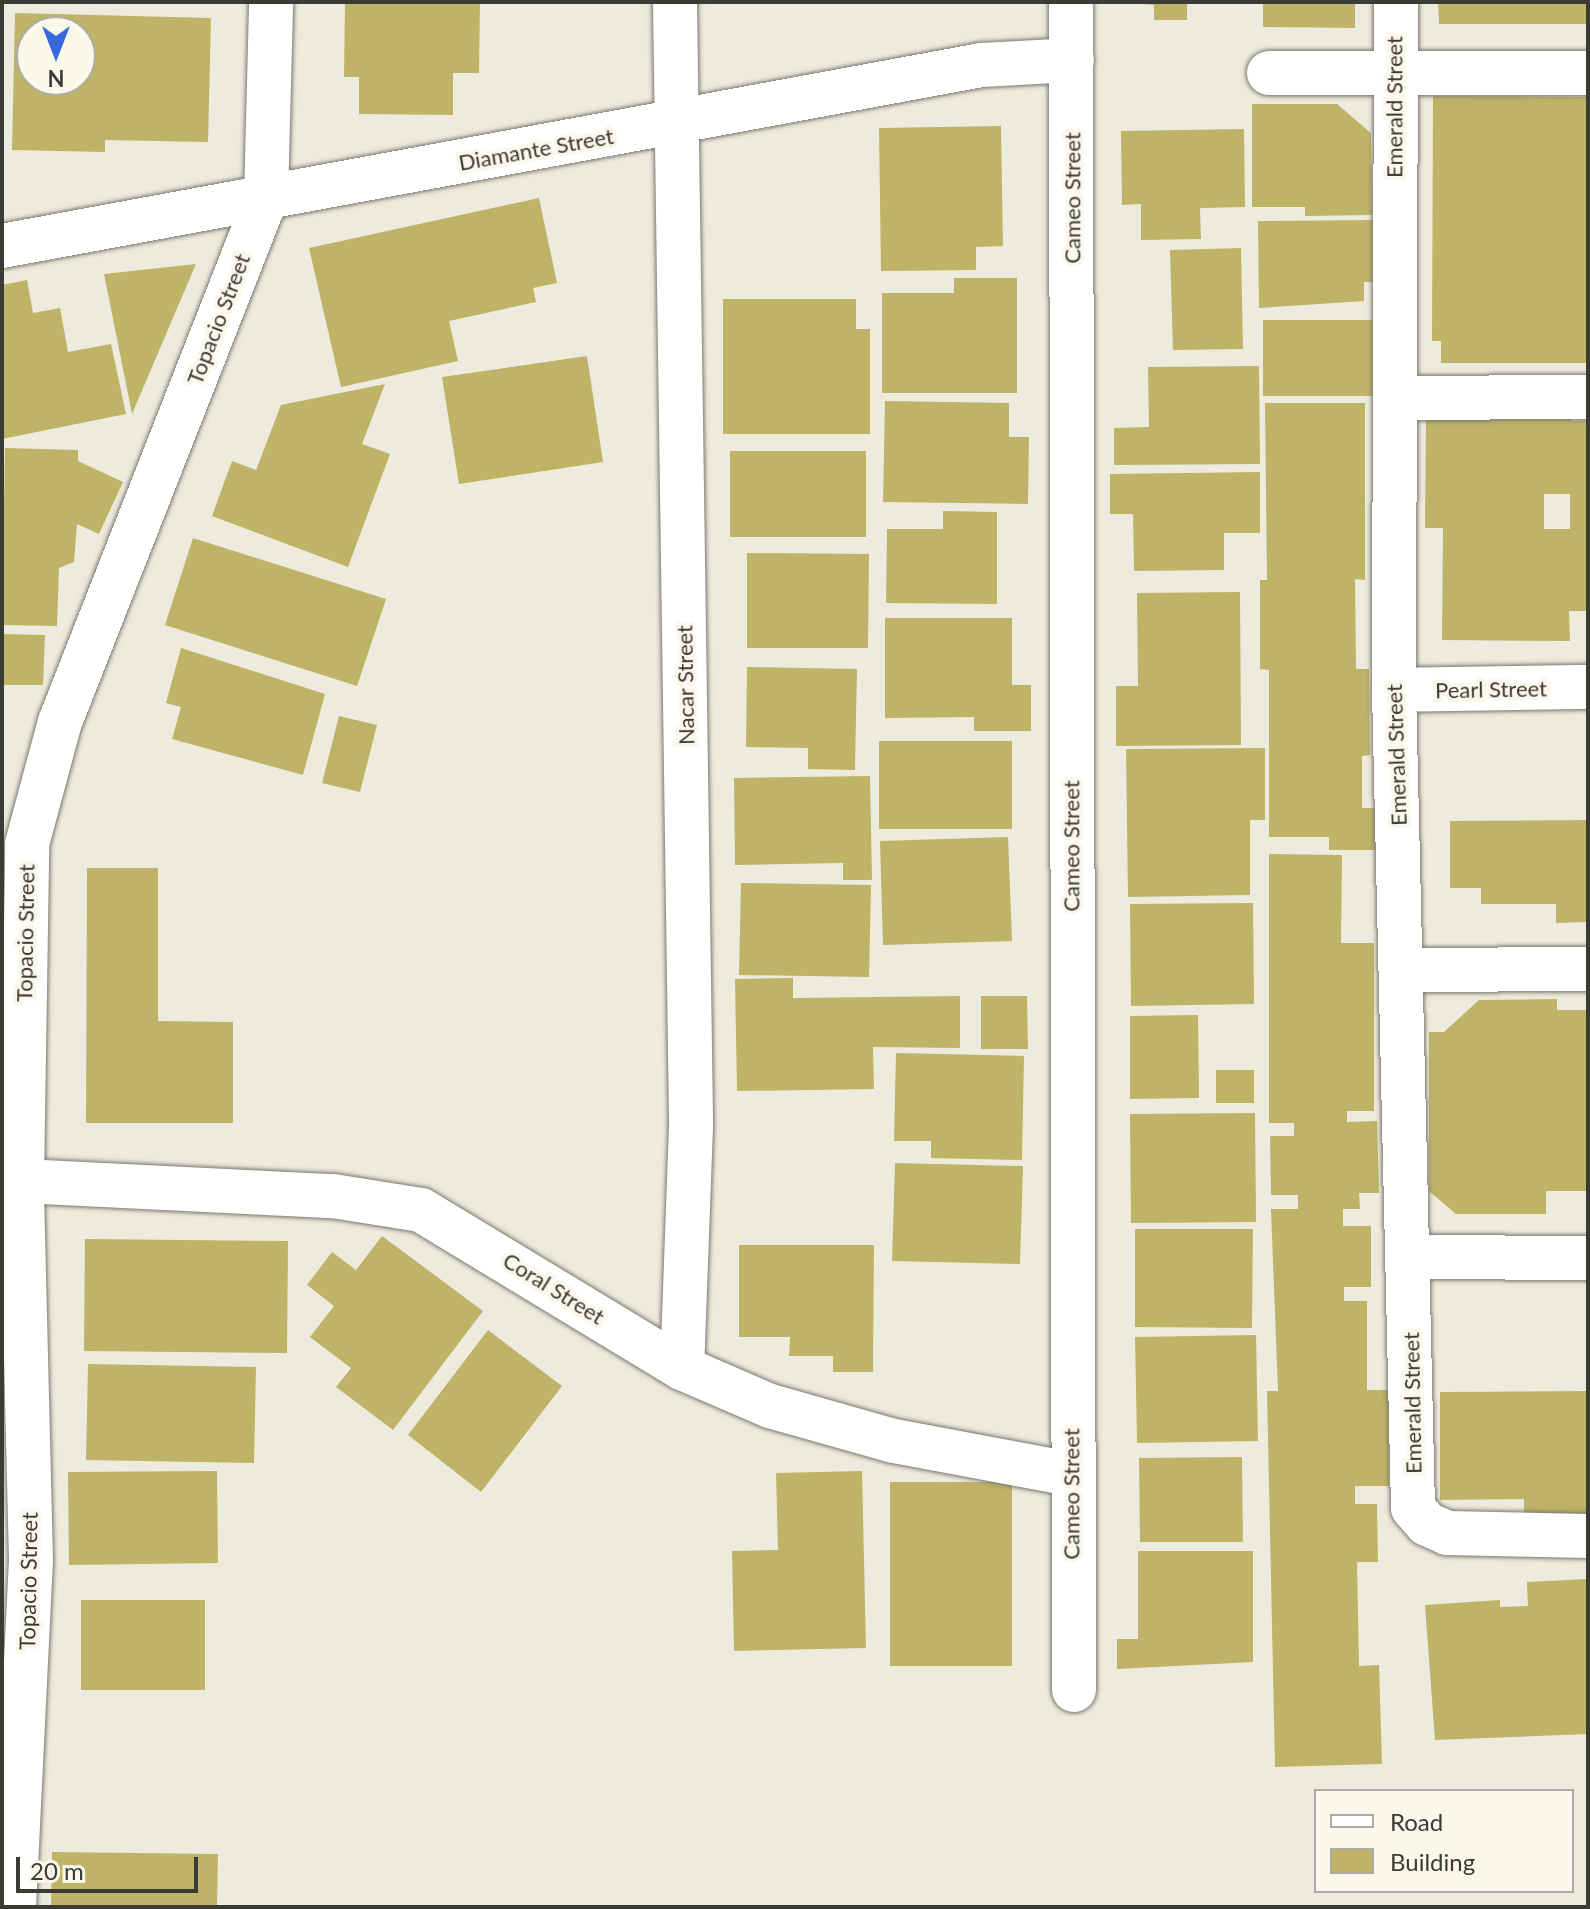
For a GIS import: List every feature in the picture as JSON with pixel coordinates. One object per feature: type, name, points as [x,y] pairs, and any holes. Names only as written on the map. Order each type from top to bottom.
[{"type":"street","name":"Topacio Street","points":[[14,1907],[31,1561],[22,1181],[27,844],[60,722],[266,198],[271,2]]},
{"type":"street","name":"Nacar Street","points":[[675,2],[691,1126],[682,1368]]},
{"type":"street","name":"Cameo Street","points":[[1071,2],[1071,1474],[1074,1690]]},
{"type":"street","name":"Emerald Street","points":[[1396,2],[1393,73],[1396,398],[1394,690],[1404,970],[1413,1508],[1427,1524],[1447,1533],[1588,1536]]},
{"type":"street","name":"Diamante Street","points":[[2,246],[676,124],[981,65],[1072,60]]},
{"type":"street","points":[[1269,73],[1588,73]]},
{"type":"street","points":[[1396,398],[1588,397]]},
{"type":"street","name":"Pearl Street","points":[[1394,690],[1588,687]]},
{"type":"street","points":[[1404,970],[1588,969]]},
{"type":"street","name":"Coral Street","points":[[22,1181],[333,1196],[421,1210],[682,1368],[770,1406],[894,1441],[1071,1474]]},
{"type":"street","points":[[1409,1257],[1588,1258]]},
{"type":"building","points":[[345,2],[480,2],[479,73],[453,73],[453,115],[359,114],[359,77],[344,77]]},
{"type":"building","points":[[1119,2],[1187,2],[1187,20],[1154,20],[1154,5]]},
{"type":"building","points":[[1263,2],[1355,2],[1355,28],[1263,27]]},
{"type":"building","points":[[1438,2],[1588,2],[1588,24],[1439,24]]},
{"type":"building","points":[[15,13],[211,18],[208,142],[105,140],[105,152],[12,150]]},
{"type":"building","points":[[1433,96],[1588,97],[1588,363],[1441,363],[1441,341],[1432,341]]},
{"type":"building","points":[[1252,104],[1337,104],[1371,133],[1372,215],[1305,216],[1305,207],[1252,207]]},
{"type":"building","points":[[1001,126],[1003,246],[976,247],[976,270],[881,271],[879,128]]},
{"type":"building","points":[[1244,129],[1245,207],[1200,208],[1201,239],[1141,240],[1141,204],[1122,205],[1121,131]]},
{"type":"building","points":[[539,198],[557,283],[533,288],[536,302],[449,321],[458,361],[341,387],[309,248]]},
{"type":"building","points":[[1373,220],[1374,282],[1364,282],[1364,301],[1259,308],[1258,221]]},
{"type":"building","points":[[1241,248],[1243,349],[1173,350],[1170,250]]},
{"type":"building","points":[[196,264],[132,414],[104,274]]},
{"type":"building","points":[[954,278],[1017,278],[1017,393],[882,393],[882,293],[954,293]]},
{"type":"building","points":[[27,280],[33,313],[60,308],[68,352],[111,344],[126,414],[2,439],[2,285]]},
{"type":"building","points":[[723,299],[856,299],[856,329],[870,329],[870,434],[723,434]]},
{"type":"building","points":[[1263,320],[1373,320],[1373,396],[1263,396]]},
{"type":"building","points":[[587,356],[603,462],[459,484],[442,377]]},
{"type":"building","points":[[1259,366],[1260,464],[1114,465],[1114,428],[1149,427],[1148,367]]},
{"type":"building","points":[[385,384],[362,444],[390,454],[348,567],[212,516],[232,461],[256,470],[281,405]]},
{"type":"building","points":[[885,401],[1009,403],[1009,437],[1029,437],[1028,504],[883,502]]},
{"type":"building","points":[[1265,403],[1365,403],[1365,580],[1355,579],[1356,669],[1369,669],[1370,755],[1362,756],[1362,808],[1375,808],[1375,850],[1329,850],[1329,837],[1269,837],[1269,670],[1260,669],[1260,580],[1267,580]]},
{"type":"building","points":[[1426,413],[1571,414],[1571,421],[1588,421],[1588,611],[1569,611],[1570,641],[1442,640],[1443,528],[1425,528]],"holes":[[[1544,494],[1570,494],[1570,529],[1544,529]]]},
{"type":"building","points":[[5,448],[78,450],[78,461],[123,482],[99,534],[77,524],[74,562],[59,568],[57,626],[2,625]]},
{"type":"building","points":[[730,451],[866,451],[866,537],[730,537]]},
{"type":"building","points":[[1260,472],[1260,533],[1224,533],[1224,570],[1134,571],[1133,514],[1110,514],[1110,474]]},
{"type":"building","points":[[943,511],[997,512],[997,604],[886,603],[887,529],[943,529]]},
{"type":"building","points":[[193,538],[386,599],[357,686],[165,625]]},
{"type":"building","points":[[747,553],[869,554],[868,648],[747,648]]},
{"type":"building","points":[[1240,592],[1241,745],[1116,746],[1116,686],[1138,686],[1137,593]]},
{"type":"building","points":[[885,618],[1012,618],[1012,685],[1031,685],[1031,731],[974,731],[974,717],[885,718]]},
{"type":"building","points":[[2,634],[45,635],[43,685],[2,685]]},
{"type":"building","points":[[181,648],[325,694],[303,775],[172,739],[181,707],[166,703]]},
{"type":"building","points":[[747,667],[857,669],[855,770],[808,769],[808,748],[746,747]]},
{"type":"building","points":[[339,716],[377,725],[360,792],[322,783]]},
{"type":"building","points":[[879,741],[1012,741],[1012,829],[879,829]]},
{"type":"building","points":[[1265,748],[1265,820],[1250,820],[1250,895],[1128,897],[1126,749]]},
{"type":"building","points":[[870,776],[872,880],[843,880],[843,863],[735,865],[734,778]]},
{"type":"building","points":[[1588,820],[1588,922],[1556,923],[1556,904],[1481,904],[1481,888],[1450,888],[1450,821]]},
{"type":"building","points":[[1008,837],[1012,941],[883,945],[880,841]]},
{"type":"building","points":[[1269,854],[1342,855],[1341,943],[1374,943],[1374,1111],[1347,1111],[1347,1122],[1377,1121],[1379,1193],[1359,1193],[1360,1209],[1343,1209],[1343,1226],[1371,1226],[1371,1287],[1344,1287],[1344,1301],[1367,1301],[1367,1390],[1389,1390],[1389,1486],[1355,1486],[1355,1504],[1377,1504],[1378,1562],[1357,1562],[1359,1666],[1379,1665],[1382,1764],[1275,1767],[1267,1391],[1278,1391],[1271,1209],[1298,1209],[1298,1195],[1271,1195],[1270,1136],[1294,1136],[1294,1123],[1269,1123]]},
{"type":"building","points":[[87,868],[158,868],[158,1021],[233,1022],[233,1123],[86,1123]]},
{"type":"building","points":[[741,883],[871,885],[869,977],[739,975]]},
{"type":"building","points":[[1253,903],[1254,1004],[1131,1006],[1130,904]]},
{"type":"building","points":[[793,978],[793,998],[960,996],[960,1048],[873,1047],[874,1089],[737,1091],[735,979]]},
{"type":"building","points":[[981,996],[1027,996],[1028,1049],[981,1049]]},
{"type":"building","points":[[1557,999],[1557,1010],[1588,1010],[1588,1191],[1546,1191],[1546,1214],[1456,1214],[1429,1191],[1429,1032],[1444,1032],[1479,1000]]},
{"type":"building","points":[[1198,1015],[1199,1098],[1130,1099],[1130,1016]]},
{"type":"building","points":[[896,1053],[1024,1056],[1022,1160],[931,1158],[931,1141],[894,1141]]},
{"type":"building","points":[[1216,1070],[1254,1070],[1254,1103],[1216,1103]]},
{"type":"building","points":[[1255,1113],[1256,1222],[1131,1223],[1130,1114]]},
{"type":"building","points":[[895,1163],[1023,1166],[1020,1264],[892,1261]]},
{"type":"building","points":[[1135,1229],[1253,1229],[1252,1328],[1135,1327]]},
{"type":"building","points":[[382,1236],[483,1311],[393,1430],[336,1387],[351,1368],[310,1337],[334,1306],[307,1285],[332,1252],[356,1270]]},
{"type":"building","points":[[85,1239],[288,1241],[287,1353],[84,1351]]},
{"type":"building","points":[[739,1245],[874,1245],[873,1372],[833,1372],[833,1356],[789,1356],[790,1337],[739,1337]]},
{"type":"building","points":[[488,1330],[562,1386],[481,1492],[408,1435]]},
{"type":"building","points":[[1256,1335],[1258,1441],[1137,1443],[1135,1337]]},
{"type":"building","points":[[88,1364],[256,1367],[254,1463],[86,1460]]},
{"type":"building","points":[[1588,1391],[1588,1514],[1524,1514],[1524,1499],[1440,1500],[1440,1392]]},
{"type":"building","points":[[1242,1457],[1243,1542],[1140,1542],[1139,1458]]},
{"type":"building","points":[[217,1471],[218,1563],[69,1565],[68,1472]]},
{"type":"building","points":[[862,1471],[866,1648],[734,1651],[732,1551],[778,1550],[776,1473]]},
{"type":"building","points":[[890,1482],[1012,1482],[1012,1666],[890,1666]]},
{"type":"building","points":[[1138,1551],[1253,1551],[1253,1662],[1117,1669],[1117,1639],[1138,1639]]},
{"type":"building","points":[[1588,1579],[1588,1734],[1435,1740],[1425,1605],[1500,1600],[1500,1607],[1528,1606],[1527,1582]]},
{"type":"building","points":[[81,1600],[205,1600],[205,1690],[81,1690]]},
{"type":"building","points":[[52,1852],[218,1854],[217,1907],[51,1907]]}]
